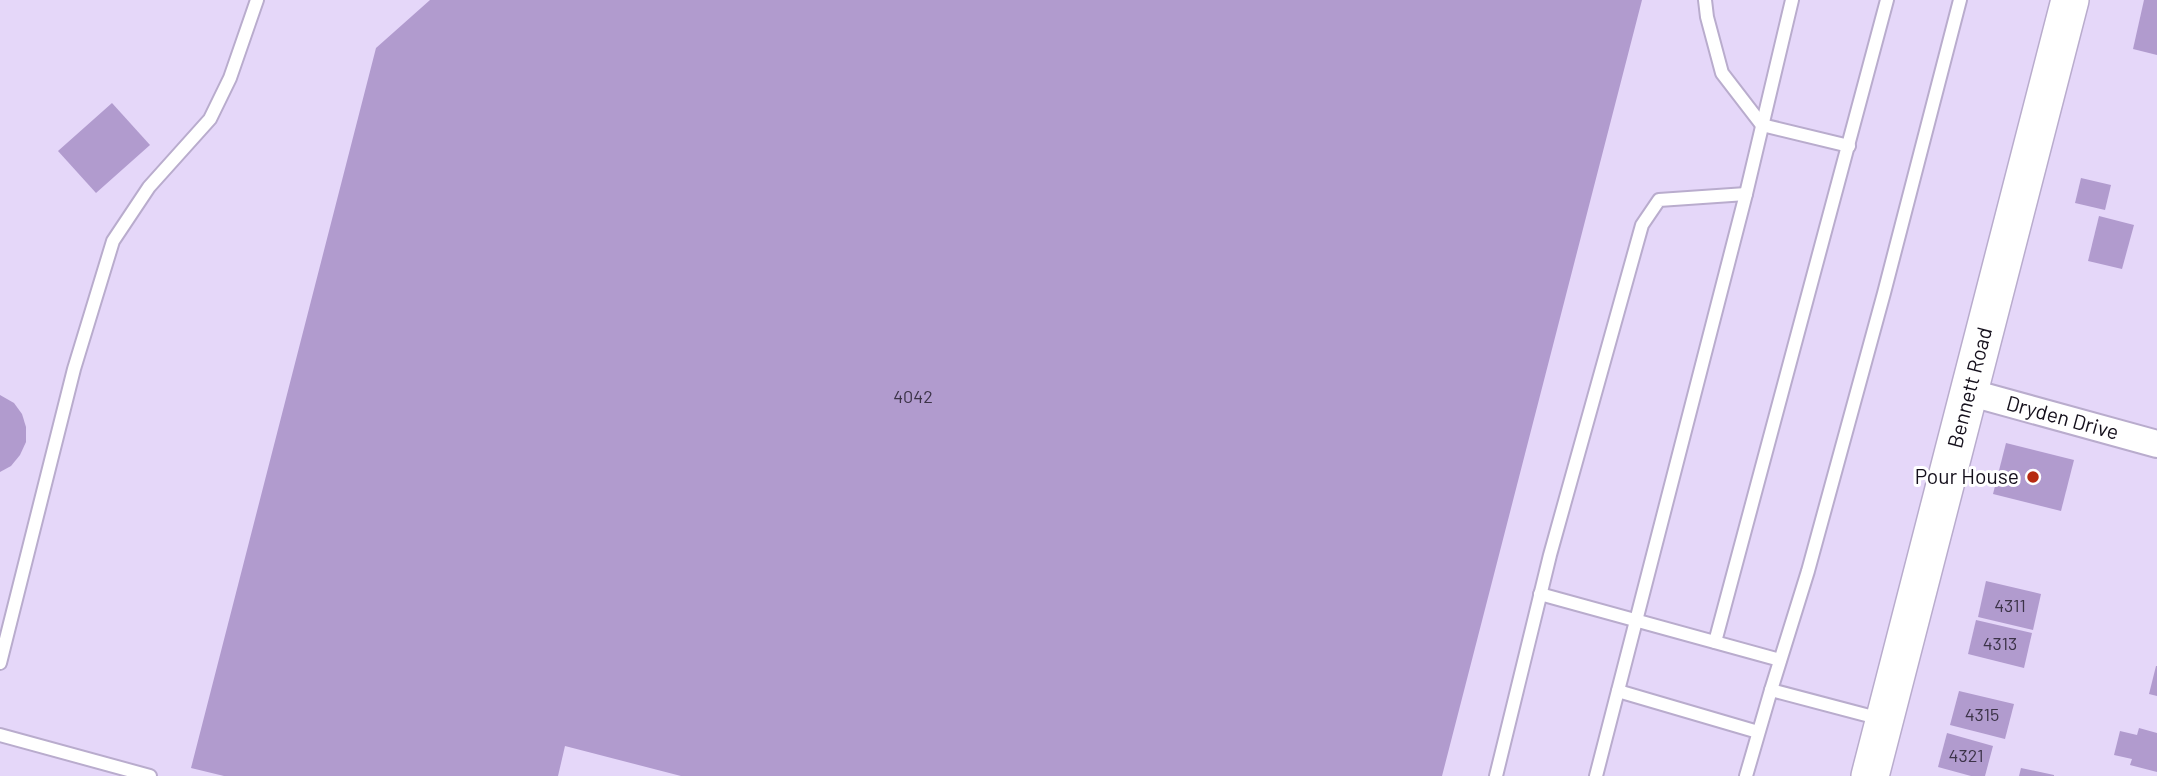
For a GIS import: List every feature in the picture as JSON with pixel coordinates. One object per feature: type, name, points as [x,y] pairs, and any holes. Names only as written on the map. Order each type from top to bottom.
[{"type":"street","name":"Bennett Road","points":[[1870,776],[2070,0]]},
{"type":"street","name":"Dryden Drive","points":[[1968,392],[2157,444]]},
{"type":"lane","points":[[0,663],[74,369],[113,241],[149,187],[210,119],[230,78],[257,0]]},
{"type":"lane","points":[[1704,0],[1722,72],[1762,125],[1849,146]]},
{"type":"lane","points":[[1596,776],[1638,620],[1792,0]]},
{"type":"lane","points":[[1715,642],[1887,0]]},
{"type":"lane","points":[[1746,776],[1808,571],[1960,0]]},
{"type":"lane","points":[[1496,776],[1540,594],[1642,225],[1659,200],[1745,194]]},
{"type":"lane","points":[[1540,594],[1780,660]]},
{"type":"lane","points":[[1771,690],[1885,720]]},
{"type":"lane","points":[[1618,691],[1758,733]]},
{"type":"lane","points":[[0,736],[150,776]]},
{"type":"building","points":[[430,0],[1642,0],[1442,776],[681,776],[565,746],[558,776],[224,776],[191,768],[376,48]]},
{"type":"building","points":[[2144,0],[2157,0],[2157,55],[2133,49]]},
{"type":"building","points":[[112,103],[150,145],[96,193],[58,151]]},
{"type":"building","points":[[2081,178],[2111,185],[2105,210],[2075,203]]},
{"type":"building","points":[[2099,216],[2134,225],[2122,269],[2088,261]]},
{"type":"building","points":[[0,395],[14,403],[22,414],[26,427],[26,442],[11,466],[0,472]]},
{"type":"building","name":"Pour House","points":[[2006,443],[2074,460],[2061,511],[1993,494]]},
{"type":"building","points":[[1986,581],[2041,594],[2033,630],[1978,617]]},
{"type":"building","points":[[1976,620],[2032,633],[2024,668],[1968,654]]},
{"type":"building","points":[[2157,666],[2157,696],[2149,694]]},
{"type":"building","points":[[1959,691],[2014,704],[2005,739],[1950,725]]},
{"type":"building","points":[[2139,728],[2157,733],[2157,772],[2130,765],[2132,759],[2114,755],[2120,731],[2137,735]]},
{"type":"building","points":[[1947,733],[1993,746],[1985,776],[1971,776],[1938,767]]},
{"type":"building","points":[[2021,768],[2054,775],[2054,776],[2019,776]]},
{"type":"place","name":"Pour House","points":[[2033,477]]}]
